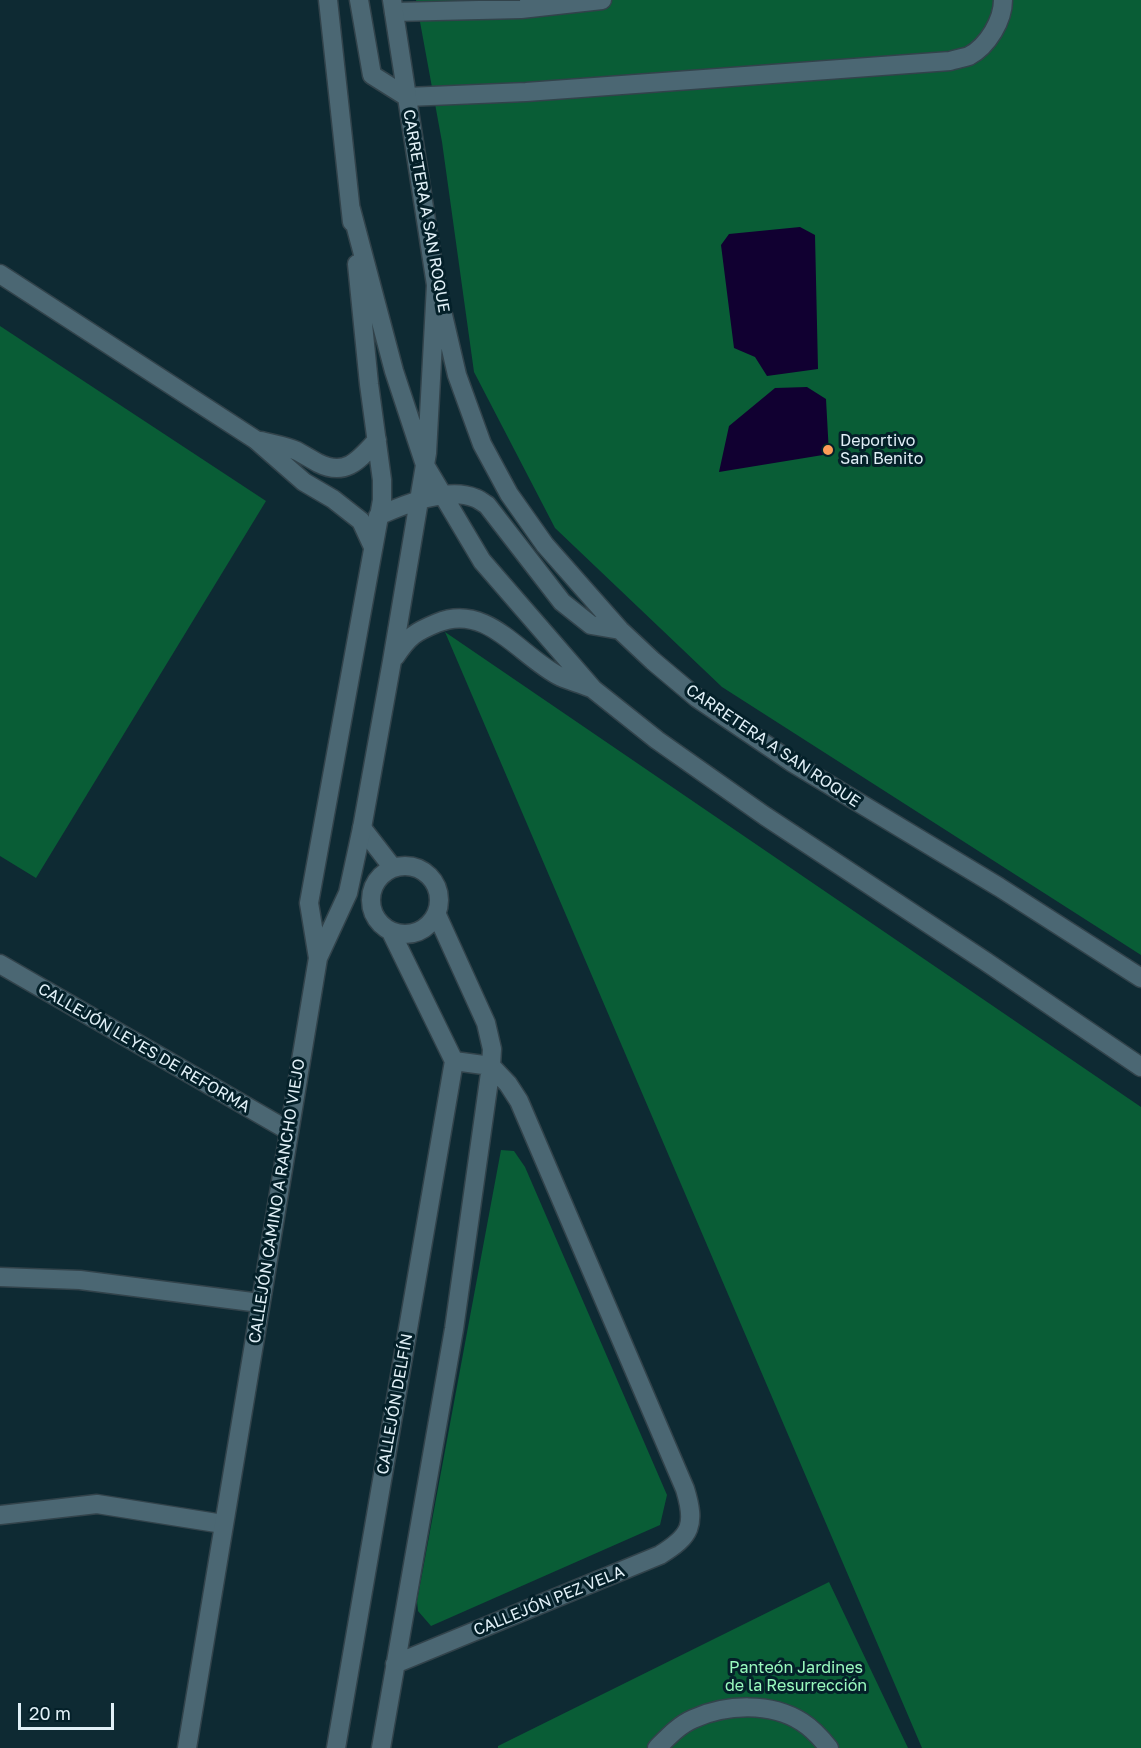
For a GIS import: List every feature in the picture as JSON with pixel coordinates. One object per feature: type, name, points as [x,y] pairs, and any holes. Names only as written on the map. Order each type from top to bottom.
[{"type":"street","points":[[318,958],[309,903],[382,500],[382,480],[369,384],[328,0]]},
{"type":"street","points":[[359,0],[372,75],[407,97],[526,92],[950,61],[969,56],[990,35],[998,22],[1003,0]]},
{"type":"street","points":[[393,6],[521,9],[602,0]]},
{"type":"street","name":"CARRETERA A SAN ROQUE","points":[[393,6],[436,285],[457,375],[482,444],[509,494],[545,545],[620,630],[652,661],[697,698],[794,763],[999,887],[1141,978]]},
{"type":"street","points":[[351,209],[394,371],[425,465],[482,561],[593,689],[657,740],[765,816],[1141,1067]]},
{"type":"street","points":[[0,274],[256,440],[304,482],[333,499],[361,521],[373,547]]},
{"type":"street","name":"CALLEJÓN CAMINO A RANCHO VIEJO","points":[[187,1748],[318,958],[348,893],[392,661],[425,465],[436,285]]},
{"type":"street","points":[[256,440],[296,450],[319,464],[335,469],[348,466],[360,459],[377,440]]},
{"type":"street","points":[[378,516],[399,506],[443,495],[461,494],[475,498],[487,505],[562,602],[591,625],[620,630]]},
{"type":"street","points":[[392,661],[415,632],[445,620],[466,619],[480,621],[493,627],[560,676],[593,689]]},
{"type":"street","points":[[362,828],[393,868]]},
{"type":"street","points":[[390,932],[417,933],[429,926],[437,915],[440,905],[437,885],[431,876],[413,867],[393,868],[384,873],[378,880],[371,899],[372,909],[376,918],[390,932],[454,1061],[491,1066]]},
{"type":"street","points":[[348,893],[371,899]]},
{"type":"street","points":[[381,1748],[454,1329],[491,1066],[492,1049],[486,1023],[437,915]]},
{"type":"street","name":"CALLEJÓN LEYES DE REFORMA","points":[[0,964],[289,1131]]},
{"type":"street","name":"CALLEJÓN DELFÍN","points":[[336,1748],[454,1061]]},
{"type":"street","name":"CALLEJÓN PEZ VELA","points":[[395,1664],[660,1555],[684,1537],[691,1523],[690,1506],[685,1489],[519,1101],[508,1084],[491,1066]]},
{"type":"street","points":[[0,1277],[80,1280],[260,1303]]},
{"type":"street","points":[[0,1515],[97,1504],[223,1524]]},
{"type":"street","points":[[657,1748],[672,1732],[692,1719],[737,1708],[758,1708],[783,1713],[801,1721],[829,1748]]},
{"type":"green space","name":"Deportivo San Benito","points":[[416,0],[1141,0],[1141,955],[722,687],[555,528],[474,372],[442,142]]},
{"type":"green space","points":[[0,326],[266,501],[36,878],[0,856]]},
{"type":"green space","points":[[445,632],[1141,1107],[1141,1748],[922,1748]]},
{"type":"green space","points":[[501,1150],[514,1151],[525,1167],[667,1495],[660,1525],[431,1626],[418,1611],[417,1601]]},
{"type":"green space","name":"Panteón Jardines de la Resurrección","points":[[829,1582],[908,1748],[498,1748],[498,1746]]},
{"type":"shaded area","points":[[800,227],[815,235],[818,369],[767,376],[755,357],[734,348],[721,245],[729,234]]},
{"type":"shaded area","points":[[807,387],[826,399],[829,454],[719,472],[729,426],[775,388]]},
{"type":"place","name":"Deportivo San Benito","points":[[828,450]]}]
